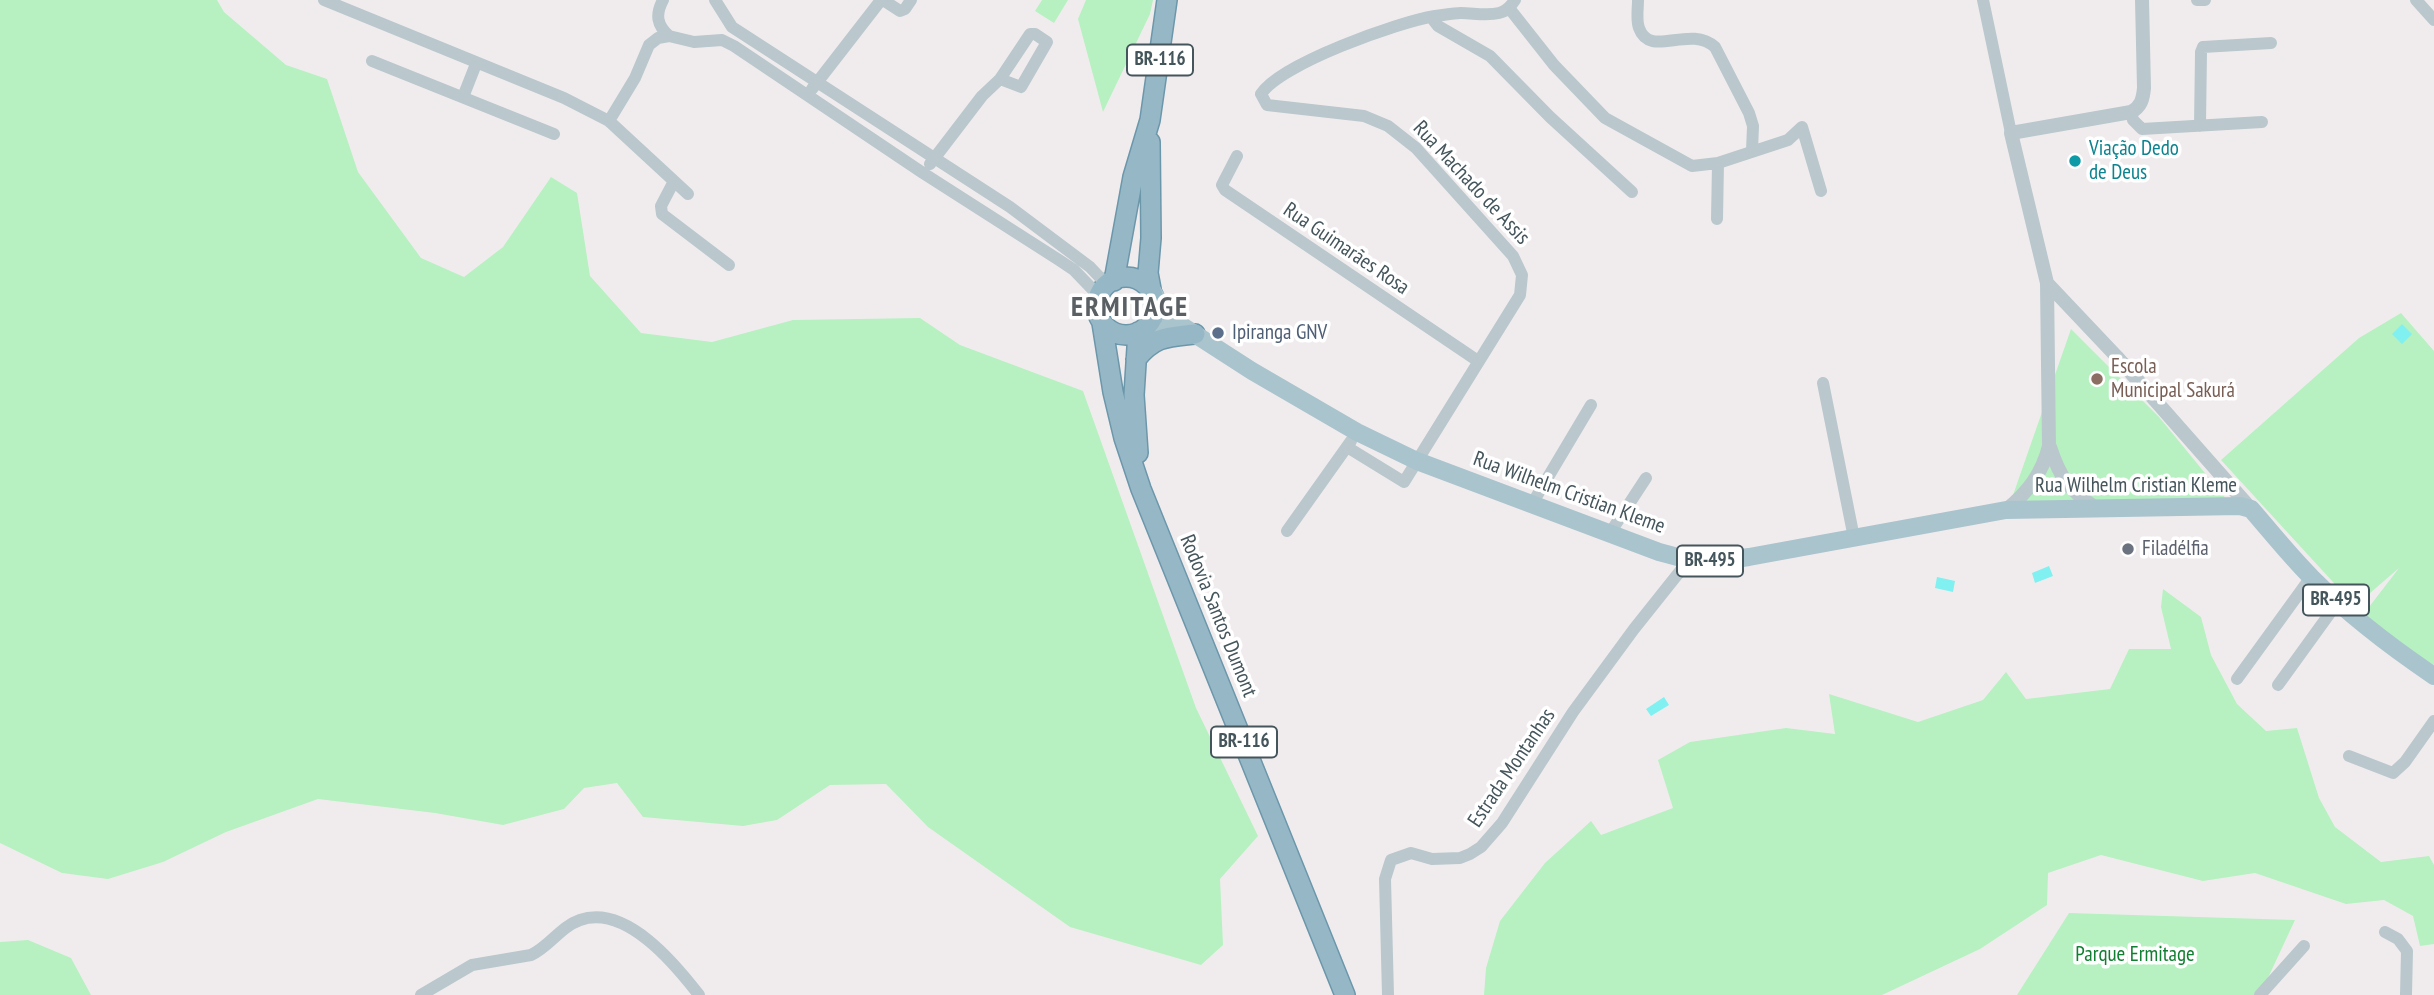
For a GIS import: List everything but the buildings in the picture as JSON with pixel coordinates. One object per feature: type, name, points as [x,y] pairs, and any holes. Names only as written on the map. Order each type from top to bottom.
[{"type":"highway","name":"BR-116","points":[[1141,489],[1134,395],[1136,359],[1142,330],[1154,318],[1156,311],[1149,273],[1150,120],[1167,0]]},
{"type":"highway","name":"BR-116","points":[[1141,489],[1124,438],[1113,392],[1102,323],[1096,305],[1106,287],[1150,120]]},
{"type":"highway","points":[[1106,287],[1132,279],[1151,289]]},
{"type":"highway","points":[[1102,323],[1112,330],[1131,334],[1142,330]]},
{"type":"highway","points":[[1136,359],[1152,342],[1162,338],[1195,334]]},
{"type":"highway","name":"Rodovia Santos Dumont","points":[[1141,489],[1345,995]]},
{"type":"main road","name":"BR-495","points":[[1151,289],[1165,312],[1195,334]]},
{"type":"main road","name":"BR-495","points":[[1142,330],[1195,334]]},
{"type":"main road","name":"Rua Wilhelm Cristian Kleme","points":[[1195,334],[1352,440],[1417,461],[1641,546],[1689,560],[1721,561],[1749,557],[2006,510],[2240,506],[2251,509]]},
{"type":"main road","name":"BR-495","points":[[2251,509],[2311,577],[2338,602],[2402,655],[2434,676]]},
{"type":"street","points":[[324,0],[564,98],[609,121],[673,183],[688,194]]},
{"type":"street","points":[[663,0],[657,18],[659,27],[669,36],[684,41],[722,40],[734,46],[923,173],[1074,270],[1106,287]]},
{"type":"street","points":[[715,0],[732,27],[1010,206],[1090,267],[1106,287]]},
{"type":"street","points":[[808,95],[882,0],[900,11],[905,9],[911,0]]},
{"type":"street","points":[[1638,0],[1639,26],[1648,39],[1658,43],[1696,37],[1715,47],[1749,113],[1753,126],[1752,150]]},
{"type":"street","points":[[1983,0],[2047,284],[2049,446],[2043,467],[2030,487],[2006,510]]},
{"type":"street","points":[[2011,133],[2131,112],[2141,104],[2144,88],[2142,0]]},
{"type":"street","points":[[2197,0],[2205,0]]},
{"type":"street","points":[[2416,0],[2434,20]]},
{"type":"street","points":[[1632,192],[1550,117],[1490,56],[1438,26],[1431,17],[1459,13],[1494,14],[1512,4],[1554,65],[1614,125],[1692,166],[1718,163],[1788,139],[1802,127],[1821,191]]},
{"type":"street","points":[[707,41],[716,33],[723,16]]},
{"type":"street","name":"Rua Machado de Assis","points":[[1417,461],[1520,295],[1522,275],[1513,256],[1416,148],[1388,125],[1364,116],[1267,105],[1261,94],[1266,87],[1294,68],[1360,38],[1431,17]]},
{"type":"street","points":[[609,121],[635,78],[649,45],[657,38],[669,36]]},
{"type":"street","points":[[2200,126],[2203,47],[2270,43]]},
{"type":"street","points":[[372,61],[554,134]]},
{"type":"street","points":[[463,97],[476,64]]},
{"type":"street","points":[[923,173],[982,96],[1000,79]]},
{"type":"street","points":[[2131,112],[2133,120],[2142,129],[2262,122]]},
{"type":"street","name":"Rua Guimarães Rosa","points":[[1237,156],[1222,185],[1225,190],[1478,361]]},
{"type":"street","points":[[1717,219],[1718,163]]},
{"type":"street","points":[[673,183],[661,206],[662,214],[729,265]]},
{"type":"street","points":[[2047,284],[2117,357],[2251,509]]},
{"type":"street","points":[[1823,383],[1854,538]]},
{"type":"street","points":[[1532,504],[1591,405]]},
{"type":"street","points":[[1287,531],[1352,440],[1402,483],[1417,461]]},
{"type":"street","points":[[2049,446],[2056,467],[2067,485],[2076,495],[2096,508]]},
{"type":"street","points":[[1610,533],[1646,478]]},
{"type":"street","name":"Estrada Montanhas","points":[[1388,995],[1385,879],[1391,860],[1411,853],[1432,859],[1460,858],[1481,846],[1502,823],[1573,712],[1633,629],[1689,560]]},
{"type":"street","points":[[2237,679],[2311,577]]},
{"type":"street","points":[[2278,685],[2338,602]]},
{"type":"street","points":[[2349,756],[2393,773],[2399,769],[2434,721]]},
{"type":"street","points":[[421,995],[472,965],[531,955],[540,951],[566,926],[582,919],[596,917],[612,920],[636,931],[676,966],[699,995]]},
{"type":"street","points":[[2385,932],[2398,939],[2407,951],[2406,995]]},
{"type":"street","points":[[2260,995],[2304,946]]},
{"type":"green space","points":[[0,0],[217,0],[224,12],[286,65],[327,79],[358,172],[421,258],[464,277],[503,247],[551,177],[577,193],[590,276],[641,333],[712,342],[793,320],[920,318],[960,345],[1083,391],[1196,708],[1258,836],[1220,879],[1223,945],[1201,965],[1070,927],[928,827],[886,784],[830,785],[777,820],[743,826],[643,817],[617,783],[584,788],[564,809],[503,825],[435,813],[318,799],[226,832],[163,862],[108,879],[62,873],[0,843]]},
{"type":"green space","points":[[1042,0],[1068,0],[1054,23],[1035,11]]},
{"type":"green space","points":[[1086,0],[1153,0],[1150,14],[1103,112],[1078,19]]},
{"type":"green space","points":[[2401,313],[2434,351],[2434,665],[2359,620],[2399,568],[2355,606],[2221,460],[2359,338]]},
{"type":"green space","name":"Escola Municipal Sakurá","points":[[2071,329],[2159,417],[2232,506],[2005,518]]},
{"type":"green space","points":[[2163,589],[2201,617],[2211,655],[2237,704],[2266,731],[2297,728],[2319,798],[2335,827],[2381,862],[2429,856],[2434,865],[2434,944],[2420,946],[2413,916],[2384,900],[2346,904],[2255,873],[2203,881],[2101,855],[2048,873],[2047,905],[1980,949],[1882,995],[1484,995],[1486,968],[1500,921],[1545,863],[1591,821],[1601,835],[1673,808],[1658,760],[1690,742],[1786,728],[1835,734],[1829,694],[1918,722],[1983,700],[2006,672],[2026,699],[2110,689],[2129,649],[2171,649],[2161,607]]},
{"type":"green space","name":"Parque Ermitage","points":[[2069,913],[2295,920],[2260,995],[2017,995]]},
{"type":"green space","points":[[28,940],[71,958],[91,995],[0,995],[0,942]]},
{"type":"water","points":[[2402,324],[2412,334],[2402,344],[2392,334]]},
{"type":"water","points":[[2049,566],[2053,576],[2035,583],[2032,573]]},
{"type":"water","points":[[1937,577],[1955,581],[1953,592],[1935,588]]},
{"type":"water","points":[[1664,697],[1669,705],[1651,716],[1646,709]]},
{"type":"place","name":"Viação Dedo de Deus","points":[[2075,161]]},
{"type":"place","name":"Ipiranga GNV","points":[[1218,333]]},
{"type":"place","name":"Escola Municipal Sakurá","points":[[2097,379]]},
{"type":"place","name":"Filadélfia","points":[[2128,549]]},
{"type":"district","name":"ERMITAGE","points":[[1130,308]]}]
